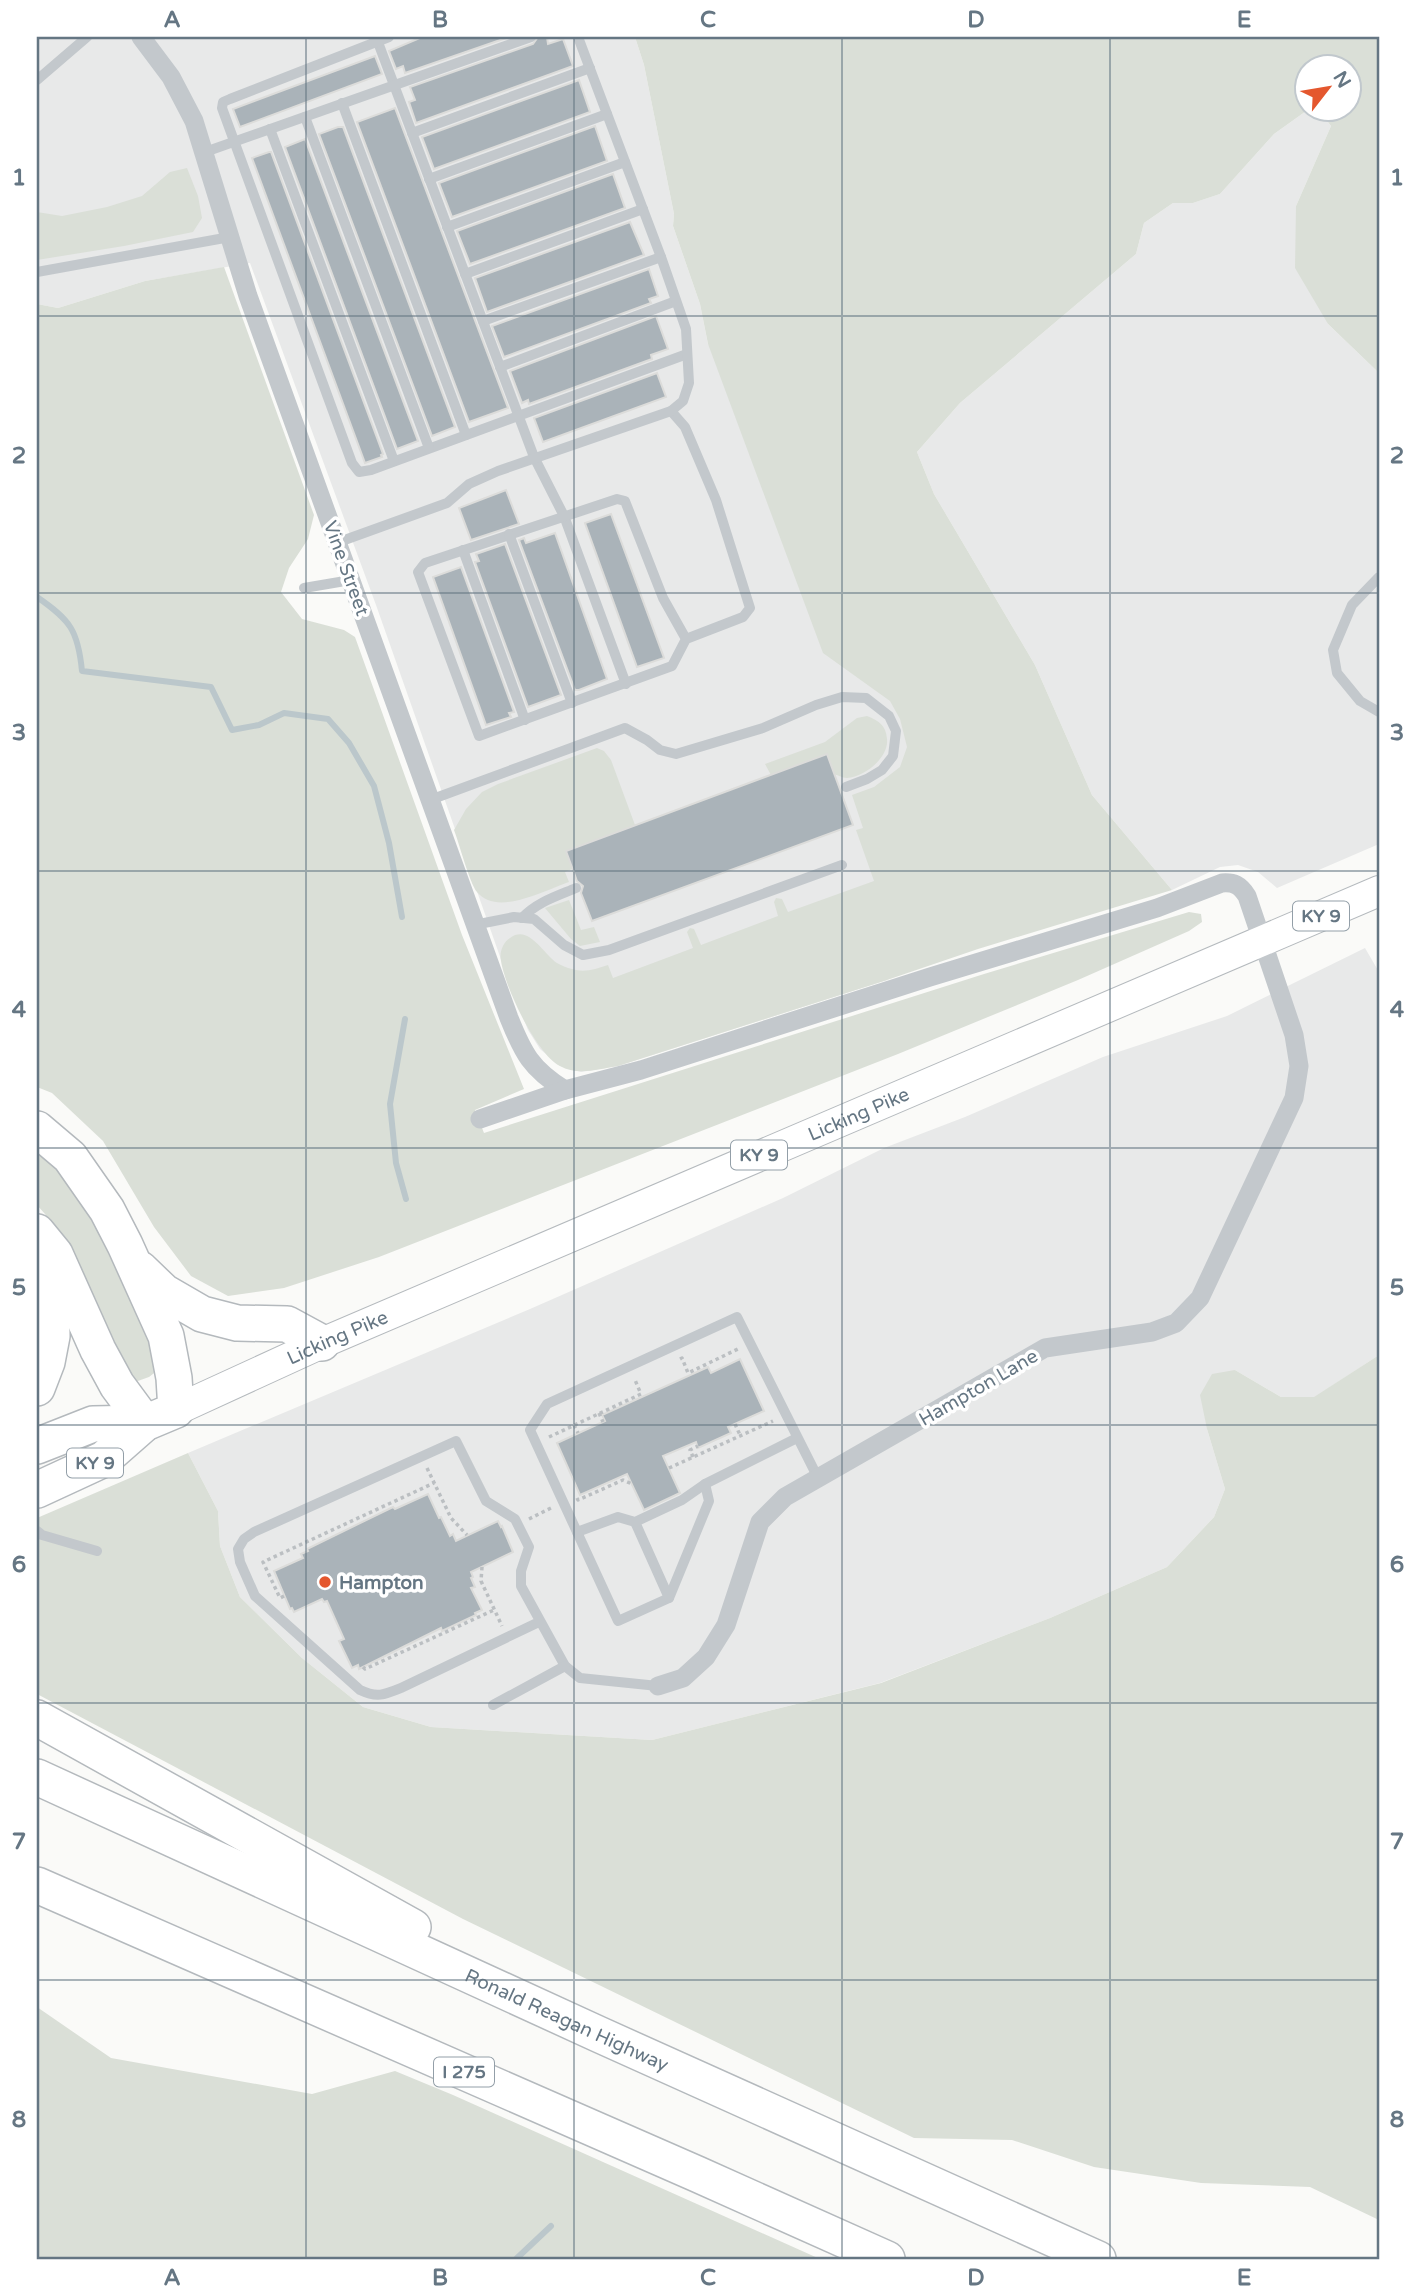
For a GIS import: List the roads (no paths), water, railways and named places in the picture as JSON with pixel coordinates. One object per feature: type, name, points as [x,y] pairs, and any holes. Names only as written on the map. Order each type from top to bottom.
[{"type":"highway","points":[[37,1129],[70,1157],[107,1210],[166,1336],[174,1378],[161,1417],[117,1385],[98,1350],[55,1254],[41,1237]]},
{"type":"highway","points":[[37,1388],[47,1362],[52,1336],[51,1293],[41,1237]]},
{"type":"highway","points":[[130,1256],[145,1275],[164,1292],[202,1314],[237,1323],[287,1324],[322,1343]]},
{"type":"highway","name":"Licking Pike","points":[[37,1446],[93,1424],[161,1417]]},
{"type":"highway","name":"Licking Pike","points":[[37,1490],[104,1459],[161,1417]]},
{"type":"highway","points":[[37,1718],[376,1906],[598,2034]]},
{"type":"highway","name":"Ronald Reagan Highway","points":[[37,1777],[1098,2259]]},
{"type":"highway","name":"I 275","points":[[37,1885],[887,2259]]},
{"type":"main road","name":"Licking Pike","points":[[161,1417],[322,1343],[1379,891]]},
{"type":"street","name":"Vine Street","points":[[141,37],[171,76],[183,97],[205,152],[248,296],[339,542],[504,1006],[531,1063],[565,1090]]},
{"type":"street","name":"Hampton Lane","points":[[565,1090],[641,1070],[930,977],[1157,908],[1222,883],[1233,882],[1243,889],[1247,896],[1294,1035],[1299,1066],[1294,1098],[1200,1298],[1176,1322],[1152,1332],[1045,1348],[785,1497],[760,1522],[726,1625],[706,1657],[682,1678],[658,1686]]},
{"type":"street","points":[[480,1119],[565,1090]]},
{"type":"lane","points":[[37,80],[87,37]]},
{"type":"lane","points":[[389,37],[376,39],[223,102],[222,108],[352,463],[359,472],[688,354]]},
{"type":"lane","points":[[205,152],[531,37]]},
{"type":"lane","points":[[339,542],[447,503],[469,484],[534,457],[671,411],[683,401],[689,383],[686,329],[578,37]]},
{"type":"lane","points":[[376,39],[518,416],[534,457],[564,516],[626,684]]},
{"type":"lane","points":[[412,133],[590,68]]},
{"type":"lane","points":[[342,103],[466,435]]},
{"type":"lane","points":[[429,179],[607,114]]},
{"type":"lane","points":[[305,117],[429,448]]},
{"type":"lane","points":[[270,129],[394,461]]},
{"type":"lane","points":[[447,227],[625,162]]},
{"type":"lane","points":[[465,274],[643,209]]},
{"type":"lane","points":[[37,272],[230,237]]},
{"type":"lane","points":[[483,321],[661,257]]},
{"type":"lane","points":[[500,367],[676,301]]},
{"type":"lane","points":[[671,411],[685,427],[716,500],[750,608],[743,617],[686,639],[672,666],[479,736],[418,572],[425,563],[617,499],[625,500],[663,598],[686,639]]},
{"type":"lane","points":[[509,534],[572,703]]},
{"type":"lane","points":[[463,550],[525,720]]},
{"type":"lane","points":[[1379,577],[1352,605],[1333,650],[1336,673],[1360,701],[1379,712]]},
{"type":"lane","points":[[304,588],[352,580]]},
{"type":"lane","points":[[430,800],[625,728],[660,750],[676,754],[763,728],[842,697],[866,698],[888,716],[896,731],[893,756],[882,770],[846,787]]},
{"type":"lane","points":[[474,925],[514,917],[534,919],[564,945],[583,955],[608,950],[842,864]]},
{"type":"lane","points":[[523,918],[529,910],[546,900],[576,888]]},
{"type":"lane","points":[[705,1484],[709,1501],[669,1598],[618,1621],[530,1430],[547,1404],[737,1317],[818,1478]]},
{"type":"lane","points":[[577,1532],[618,1517],[635,1522],[682,1500],[705,1484],[797,1438]]},
{"type":"lane","points":[[539,1622],[401,1688],[384,1695],[372,1696],[360,1690],[255,1596],[240,1562],[238,1549],[244,1539],[254,1532],[456,1441],[486,1501],[504,1511],[518,1524],[529,1547],[521,1571],[521,1586],[565,1665],[580,1678],[658,1686]]},
{"type":"lane","points":[[635,1522],[669,1598]]},
{"type":"lane","points":[[37,1531],[42,1535],[97,1551]]},
{"type":"lane","points":[[493,1705],[565,1665]]},
{"type":"waterway","points":[[37,597],[57,612],[70,627],[78,645],[82,671],[211,687],[232,730],[259,725],[284,713],[328,719],[349,743],[374,786],[389,843],[402,917]]},
{"type":"waterway","points":[[405,1019],[390,1104],[396,1163],[406,1199]]},
{"type":"waterway","points":[[516,2259],[551,2226]]},
{"type":"place","name":"Hampton","points":[[325,1582]]}]
